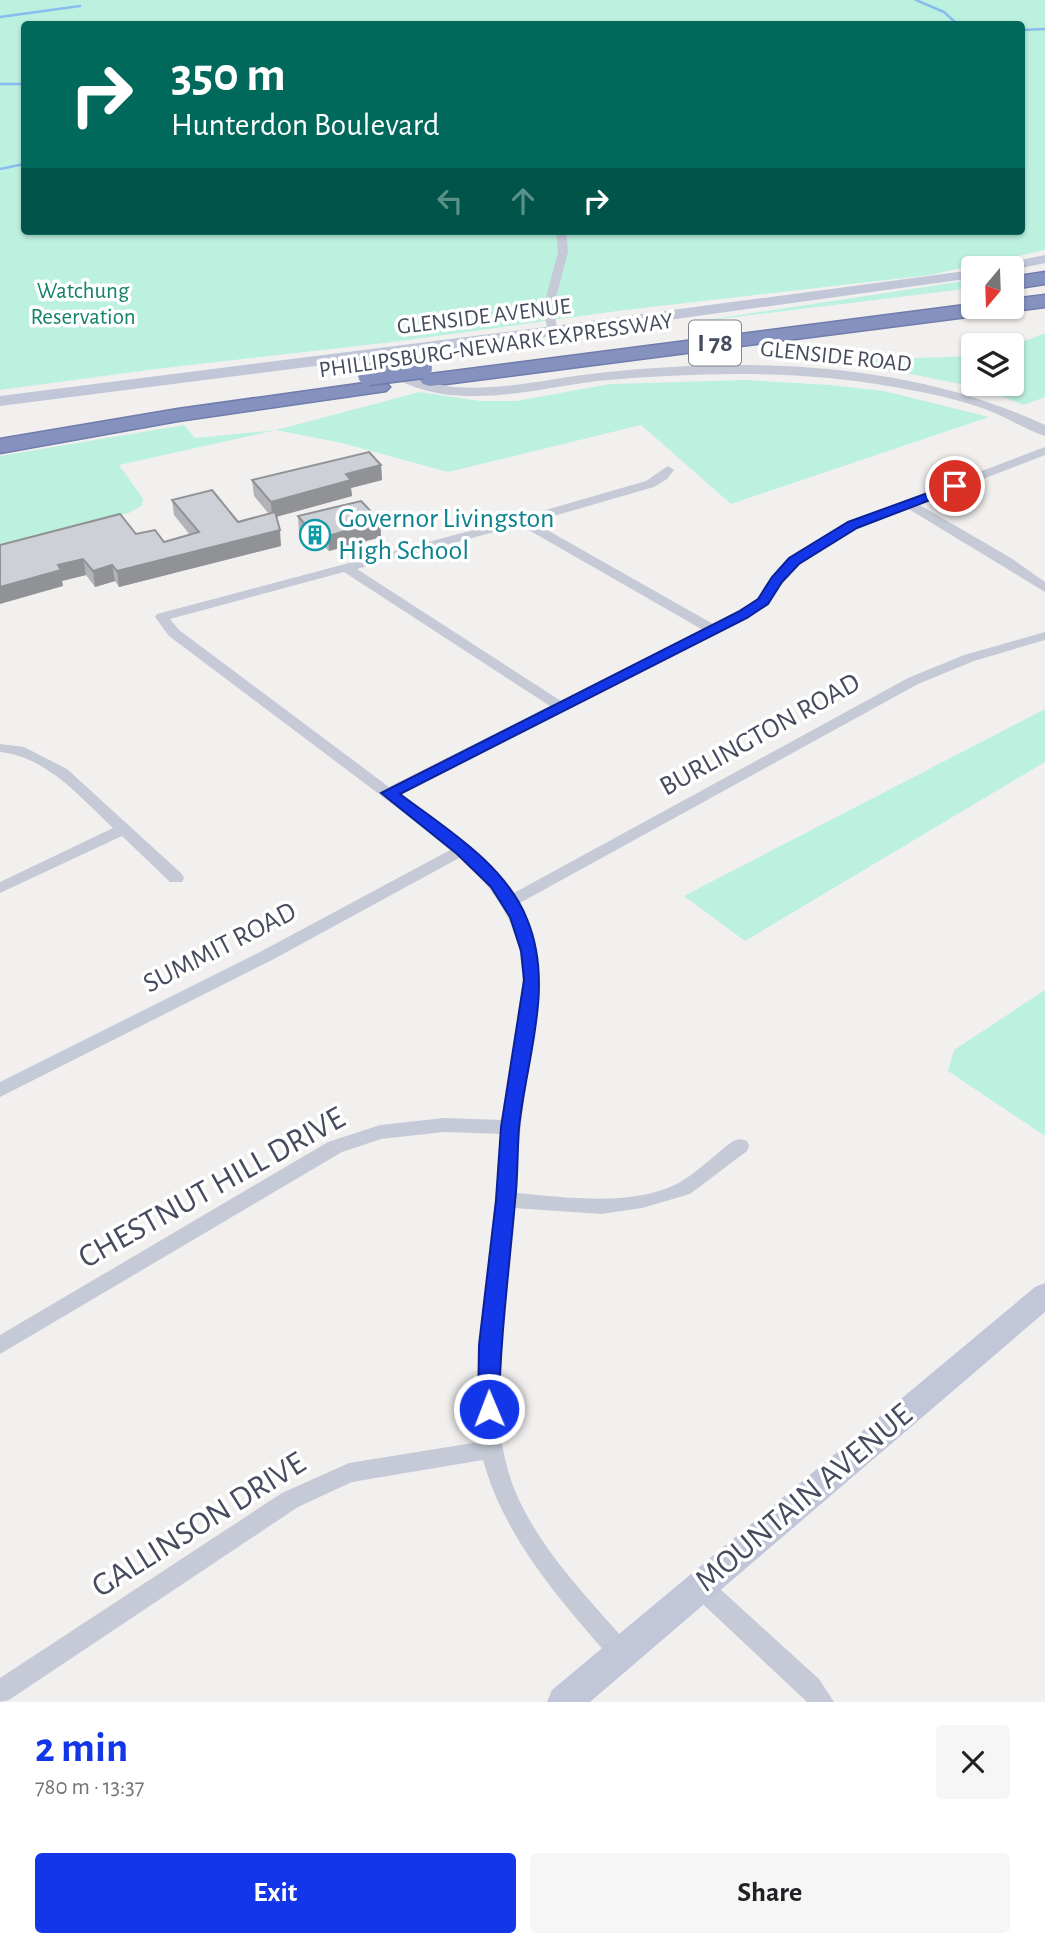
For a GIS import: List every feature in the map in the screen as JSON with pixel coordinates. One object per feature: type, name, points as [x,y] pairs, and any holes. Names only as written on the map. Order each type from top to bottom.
[{"type":"highway","points":[[1024,281],[1045,278]]},
{"type":"highway","points":[[1024,293],[1045,290]]},
{"type":"highway","points":[[762,324],[961,292]]},
{"type":"highway","name":"PHILLIPSBURG-NEWARK EXPRESSWAY","points":[[426,374],[762,324],[961,299]]},
{"type":"highway","points":[[1024,304],[1045,301]]},
{"type":"highway","name":"PHILLIPSBURG-NEWARK EXPRESSWAY","points":[[0,432],[426,374],[961,311]]},
{"type":"highway","name":"PHILLIPSBURG-NEWARK EXPRESSWAY","points":[[0,446],[373,381]]},
{"type":"main road","points":[[1024,263],[1045,259]]},
{"type":"main road","name":"GLENSIDE AVENUE","points":[[0,401],[84,388],[553,331],[961,276]]},
{"type":"main road","name":"MOUNTAIN AVENUE","points":[[564,1702],[1045,1295]]},
{"type":"street","points":[[553,331],[548,309],[563,252],[561,235]]},
{"type":"street","name":"GLENSIDE ROAD","points":[[375,354],[399,374],[437,389],[455,391],[494,391],[606,376],[689,370],[766,371],[860,379],[959,397],[1018,417],[1045,431]]},
{"type":"street","points":[[389,793],[713,630],[763,602],[776,580],[794,561],[852,525],[1045,451]]},
{"type":"street","points":[[621,1653],[554,1575],[526,1534],[505,1492],[490,1449],[489,1345],[506,1200],[510,1127],[532,980],[529,951],[510,902],[497,884],[463,850],[174,632],[162,617],[650,484],[668,470]]},
{"type":"street","points":[[909,504],[1006,561],[1045,588]]},
{"type":"street","points":[[522,521],[713,630]]},
{"type":"street","points":[[346,568],[561,707]]},
{"type":"street","name":"BURLINGTON ROAD","points":[[510,902],[914,681],[969,658],[1045,636]]},
{"type":"street","points":[[0,747],[19,750],[62,772],[176,878]]},
{"type":"street","points":[[0,887],[122,830]]},
{"type":"street","name":"SUMMIT ROAD","points":[[0,1090],[266,956],[463,850]]},
{"type":"street","name":"CHESTNUT HILL DRIVE","points":[[0,1345],[335,1147],[380,1132],[444,1125],[510,1127]]},
{"type":"street","points":[[506,1200],[601,1207],[642,1201],[683,1189],[740,1146]]},
{"type":"street","name":"GALLINSON DRIVE","points":[[0,1692],[290,1500],[349,1473],[490,1449]]},
{"type":"street","points":[[700,1586],[810,1687],[822,1702]]},
{"type":"green space","name":"Watchung Reservation","points":[[0,0],[1045,0],[1045,250],[1017,256],[961,256],[961,268],[930,275],[625,310],[401,341],[0,390]]},
{"type":"green space","points":[[961,281],[961,289],[694,322]]},
{"type":"green space","points":[[1045,333],[1045,397],[1024,405],[1001,396],[1024,396],[1024,341]]},
{"type":"green space","points":[[961,356],[961,384],[895,371],[806,362]]},
{"type":"green space","points":[[745,380],[884,391],[989,417],[731,504],[641,425],[448,472],[342,443],[276,430],[420,392],[480,401],[516,401],[610,384]]},
{"type":"green space","points":[[184,425],[195,438],[276,430],[119,465],[144,500],[141,502],[143,505],[129,513],[0,546],[0,456]]},
{"type":"green space","points":[[1045,709],[1045,762],[745,941],[684,896]]},
{"type":"green space","points":[[1045,990],[1045,1136],[948,1071],[954,1050]]},
{"type":"building","points":[[369,452],[381,465],[346,474],[351,480],[271,502],[252,480]]},
{"type":"building","points":[[212,490],[238,522],[275,512],[280,530],[117,571],[112,565],[93,571],[83,559],[58,565],[61,570],[0,587],[0,545],[120,514],[136,534],[155,530],[164,542],[199,532],[172,500]]},
{"type":"building","points":[[361,501],[380,521],[328,536],[317,526],[308,528],[298,516]]},
{"type":"waterway","points":[[916,0],[944,12],[954,21]]},
{"type":"waterway","points":[[0,17],[80,6]]},
{"type":"waterway","points":[[1025,30],[1045,29]]},
{"type":"waterway","points":[[0,84],[21,84]]},
{"type":"waterway","points":[[0,169],[21,165]]},
{"type":"place","name":"Governor Livingston High School","points":[[315,535]]},
{"type":"route","points":[[489,1409],[489,1345],[506,1200],[510,1127],[532,980],[529,951],[518,917],[497,884],[463,850],[389,793],[742,615],[763,602],[776,580],[794,561],[852,525],[955,486]]}]
